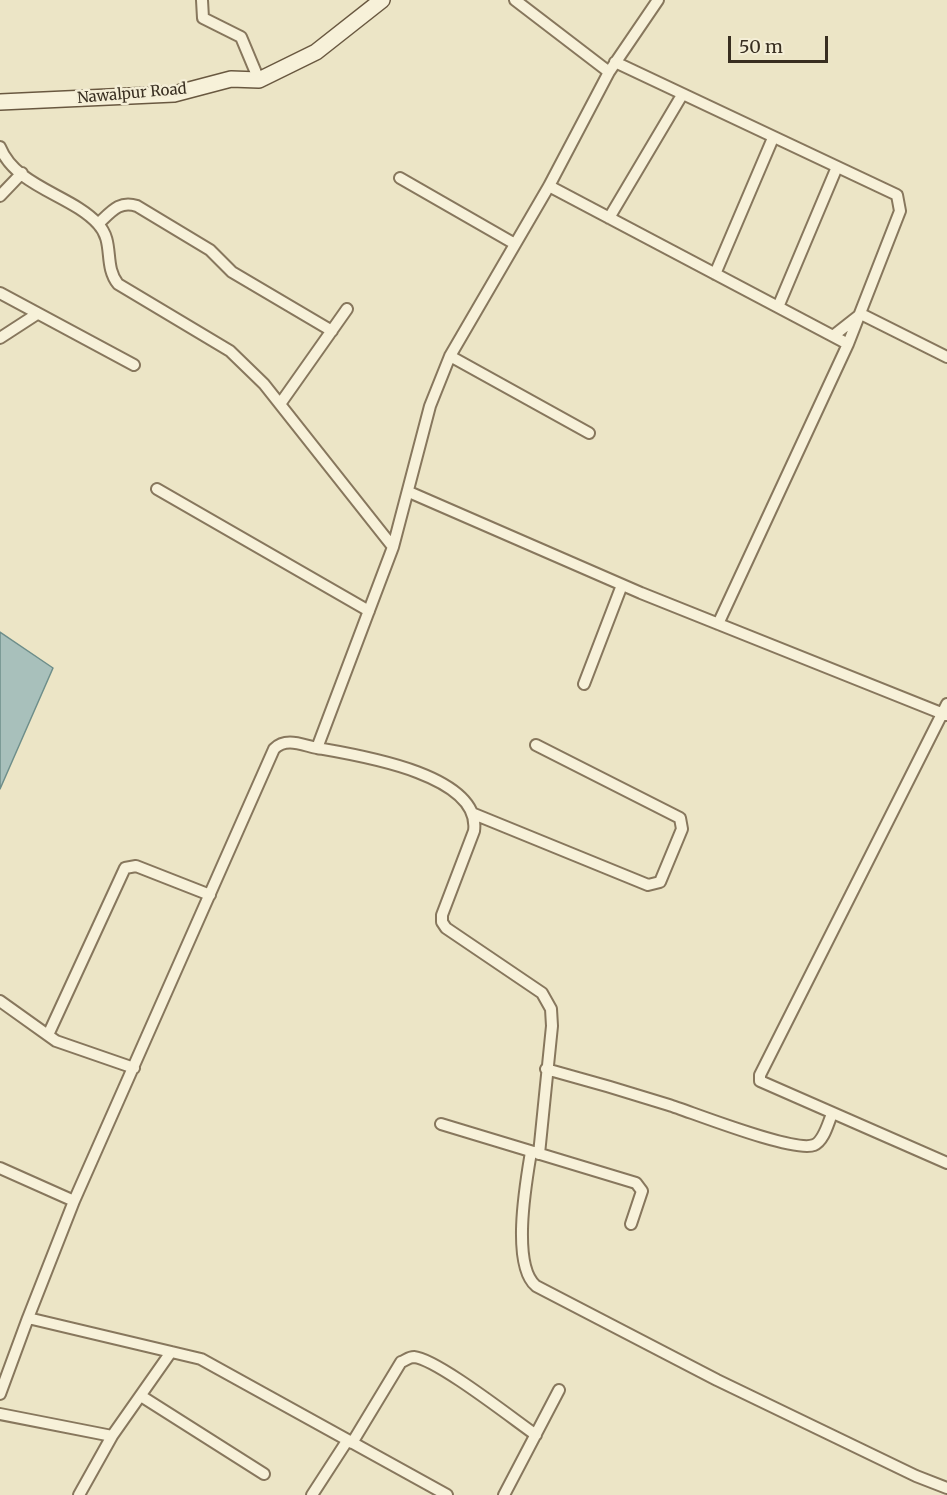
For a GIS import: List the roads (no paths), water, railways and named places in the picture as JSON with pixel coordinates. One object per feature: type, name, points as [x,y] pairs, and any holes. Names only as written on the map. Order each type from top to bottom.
[{"type":"street","points":[[201,0],[203,18],[241,37],[259,80]]},
{"type":"street","name":"Nawalpur Road","points":[[0,102],[174,94],[231,79],[259,80],[316,52],[382,0]]},
{"type":"street","points":[[514,0],[609,72]]},
{"type":"street","points":[[317,748],[393,547],[430,406],[450,356],[549,186],[609,72],[658,0]]},
{"type":"street","points":[[615,62],[897,195],[900,202],[900,211],[893,233],[861,314],[718,624]]},
{"type":"street","points":[[609,218],[682,95]]},
{"type":"street","points":[[716,274],[773,138]]},
{"type":"street","points":[[0,147],[3,154],[22,172],[98,224],[108,236],[109,268],[118,284],[230,351],[264,384],[393,547]]},
{"type":"street","points":[[778,307],[837,167]]},
{"type":"street","points":[[0,196],[22,172]]},
{"type":"street","points":[[400,178],[515,244]]},
{"type":"street","points":[[549,186],[848,344]]},
{"type":"street","points":[[98,224],[119,205],[128,203],[137,206],[210,250],[232,272],[332,331]]},
{"type":"street","points":[[0,293],[134,365]]},
{"type":"street","points":[[280,404],[347,309]]},
{"type":"street","points":[[0,338],[37,314]]},
{"type":"street","points":[[833,336],[861,314]]},
{"type":"street","points":[[861,314],[947,357]]},
{"type":"street","points":[[450,356],[589,433]]},
{"type":"street","points":[[157,489],[369,611]]},
{"type":"street","points":[[409,492],[622,585],[945,711],[760,1075],[764,1084],[947,1163]]},
{"type":"street","points":[[584,684],[622,585]]},
{"type":"street","points":[[0,1394],[74,1201],[274,749],[280,743],[287,742],[388,762],[445,785],[471,808],[474,814],[474,831],[442,915],[442,922],[446,928],[542,993],[553,1018],[535,1153],[523,1205],[523,1237],[529,1280],[536,1286],[717,1380],[916,1476],[947,1488]]},
{"type":"street","points":[[474,814],[648,885],[660,882],[682,829],[680,818],[536,745]]},
{"type":"street","points":[[48,1035],[125,868],[136,866],[210,895]]},
{"type":"street","points":[[0,1000],[56,1041],[134,1068]]},
{"type":"street","points":[[546,1069],[660,1102],[771,1139],[806,1146],[817,1144],[832,1114]]},
{"type":"street","points":[[441,1124],[641,1186],[642,1191],[631,1224]]},
{"type":"street","points":[[0,1168],[74,1201]]},
{"type":"street","points":[[28,1318],[201,1359],[447,1495]]},
{"type":"street","points":[[79,1495],[112,1436],[171,1352]]},
{"type":"street","points":[[312,1495],[402,1362],[414,1357],[468,1386],[536,1435]]},
{"type":"street","points":[[504,1495],[559,1390]]},
{"type":"street","points":[[141,1396],[264,1474]]},
{"type":"street","points":[[0,1414],[112,1436]]},
{"type":"water","points":[[0,632],[53,668],[0,789]]}]
